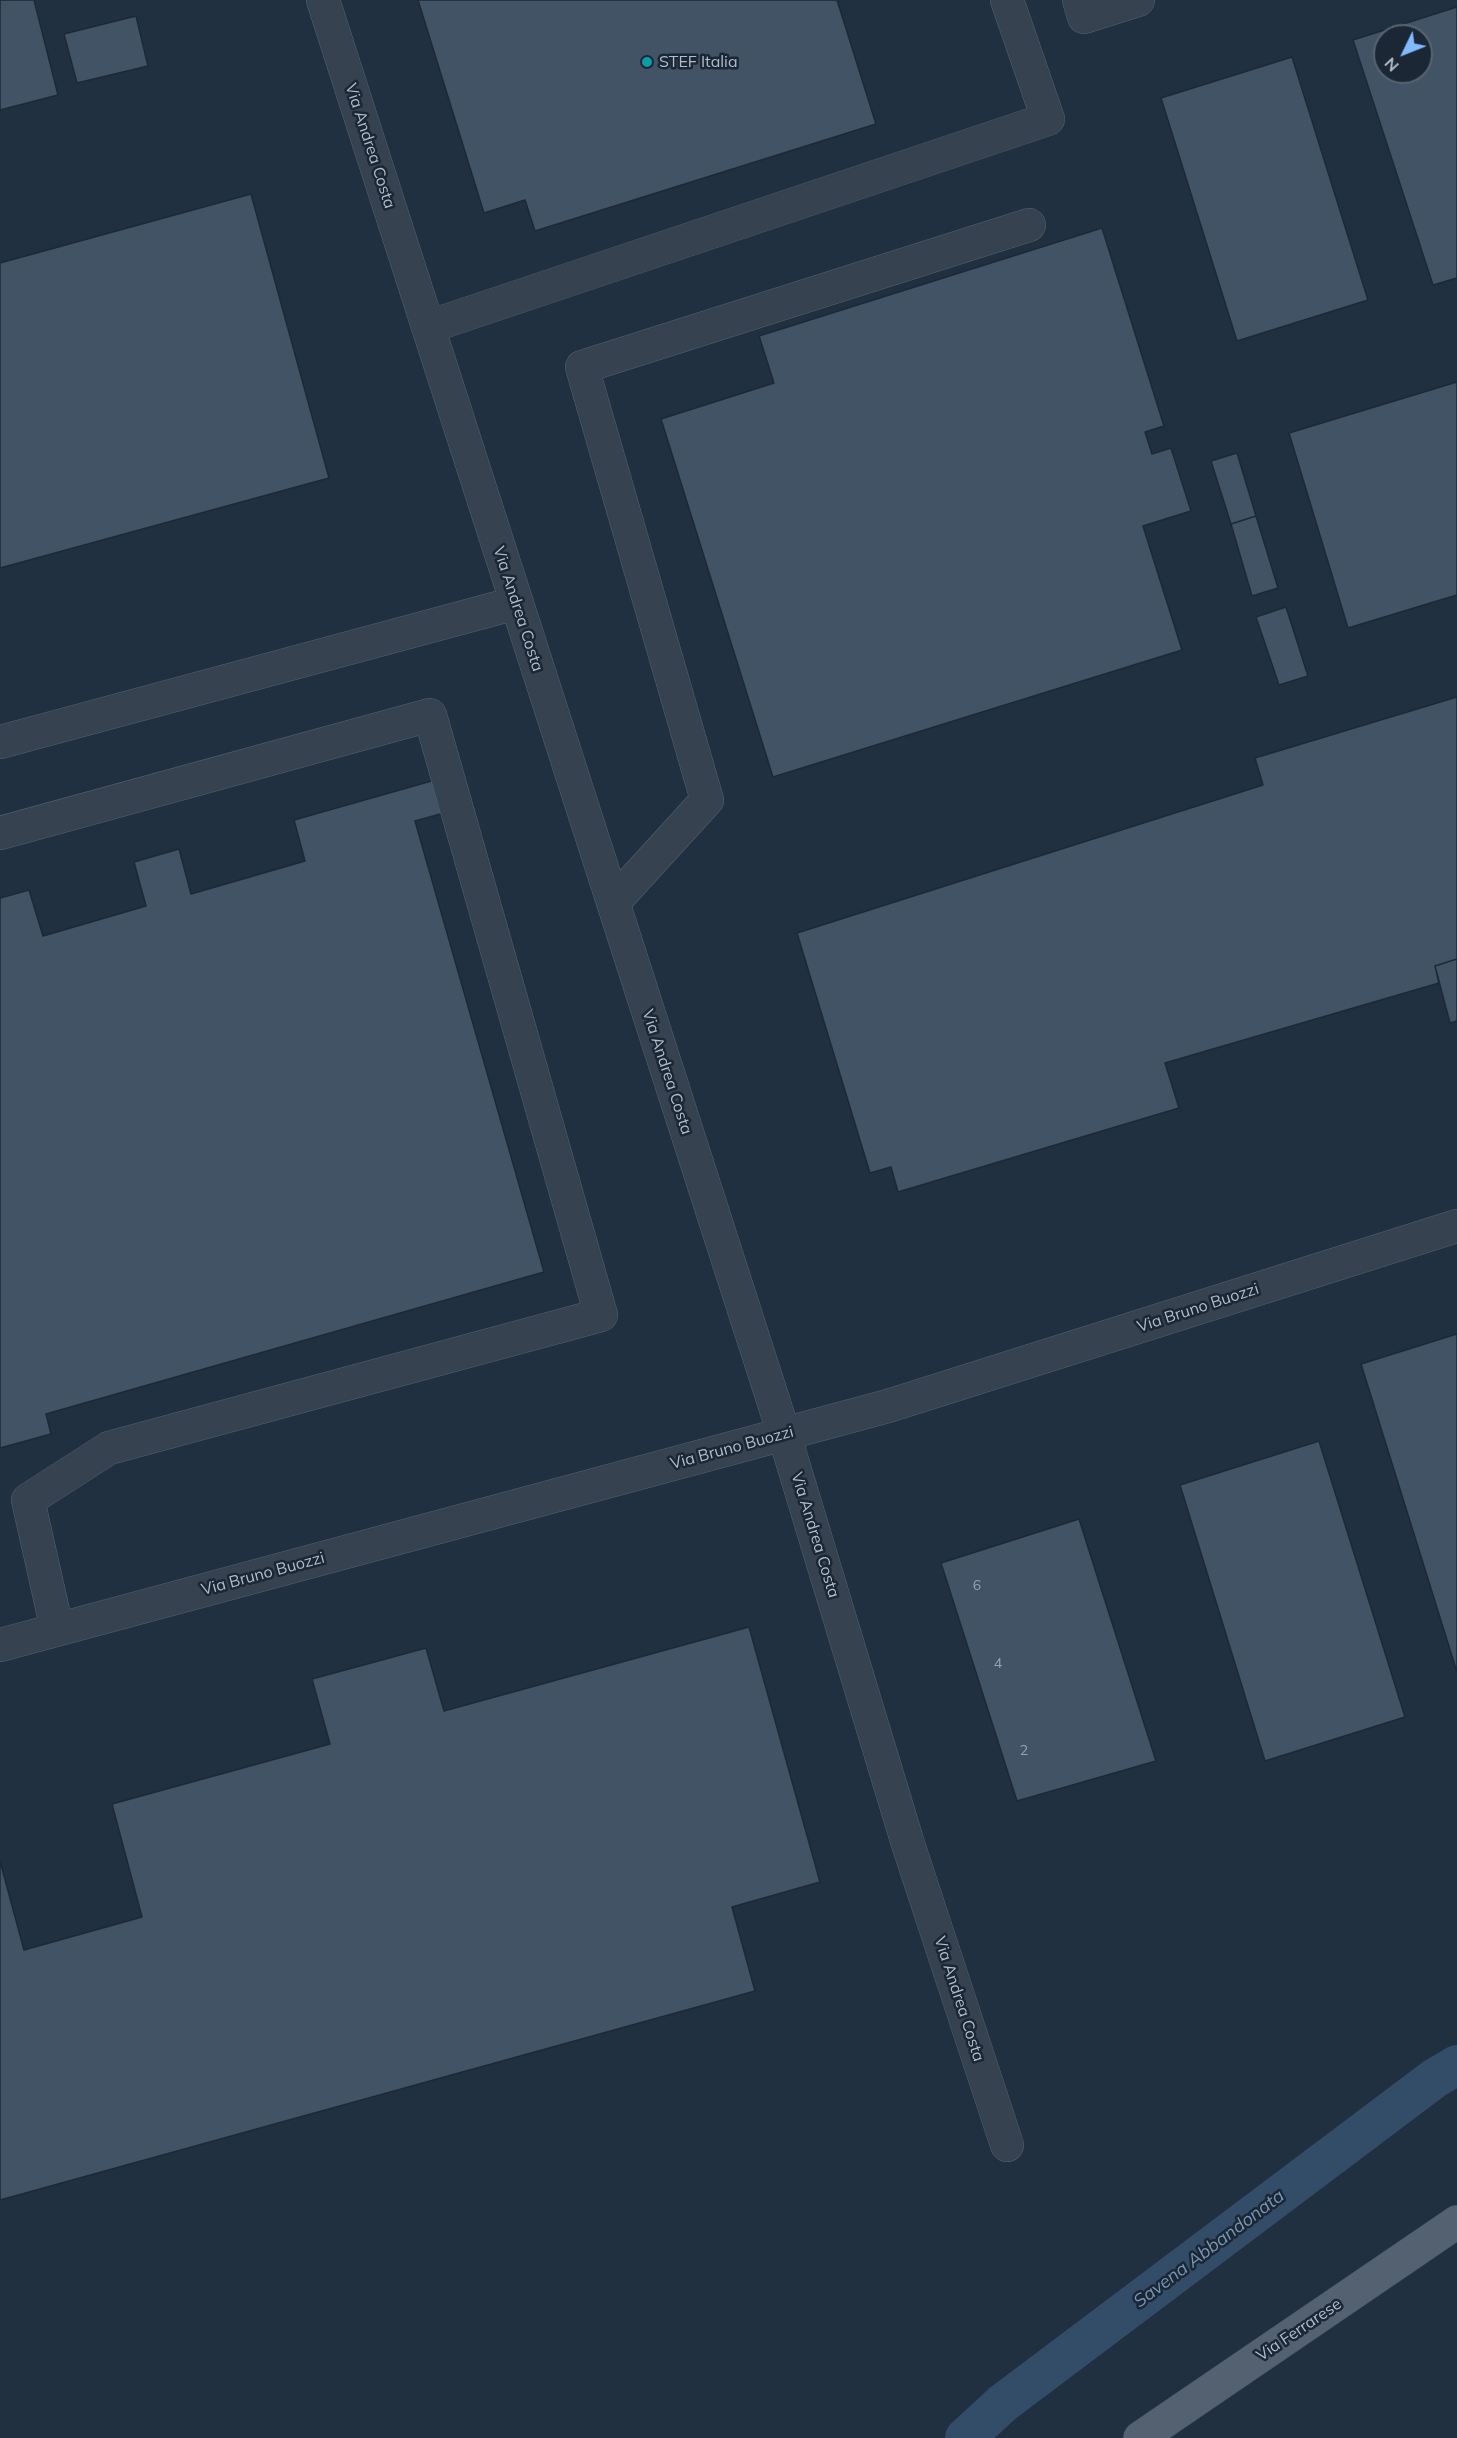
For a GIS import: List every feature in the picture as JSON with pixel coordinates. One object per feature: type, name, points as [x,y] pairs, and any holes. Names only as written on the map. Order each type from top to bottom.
[{"type":"main road","name":"Via Ferrarese","points":[[1140,2438],[1457,2222]]},
{"type":"street","name":"Via Andrea Costa","points":[[323,0],[784,1434],[908,1844],[1007,2145]]},
{"type":"street","points":[[428,327],[1048,119],[1007,0]]},
{"type":"street","points":[[1078,0],[1084,16],[1138,0]]},
{"type":"street","points":[[613,903],[707,800],[582,367],[1029,225]]},
{"type":"street","points":[[0,742],[516,603]]},
{"type":"street","points":[[0,833],[429,715],[601,1315],[109,1448],[28,1500],[57,1629]]},
{"type":"street","name":"Via Bruno Buozzi","points":[[0,1645],[888,1406],[1457,1226]]},
{"type":"building","points":[[0,0],[34,0],[58,95],[0,110]]},
{"type":"building","name":"STEF Italia","points":[[418,0],[837,0],[876,124],[535,231],[525,200],[484,213]]},
{"type":"building","points":[[1457,7],[1457,278],[1433,285],[1353,40],[1373,34],[1373,84],[1433,84],[1433,24],[1403,24]]},
{"type":"building","points":[[136,16],[148,66],[77,83],[64,34]]},
{"type":"building","points":[[1292,57],[1368,300],[1237,341],[1161,98]]},
{"type":"building","points":[[251,194],[329,478],[0,568],[0,263]]},
{"type":"building","points":[[1102,228],[1164,426],[1145,432],[1152,454],[1171,448],[1191,511],[1143,526],[1182,650],[773,777],[661,419],[774,383],[759,336]]},
{"type":"building","points":[[1457,382],[1457,595],[1348,628],[1289,433]]},
{"type":"building","points":[[1237,453],[1256,516],[1231,524],[1211,461]]},
{"type":"building","points":[[1256,516],[1278,588],[1252,596],[1231,524]]},
{"type":"building","points":[[1286,607],[1308,676],[1279,685],[1256,617]]},
{"type":"building","points":[[1457,697],[1457,959],[1435,966],[1439,983],[1165,1063],[1179,1108],[898,1192],[891,1167],[870,1173],[797,933],[1263,785],[1255,758]]},
{"type":"building","points":[[435,780],[444,813],[415,821],[544,1272],[46,1414],[51,1434],[0,1448],[0,898],[29,890],[43,936],[146,906],[134,862],[179,849],[191,894],[305,861],[294,820]]},
{"type":"building","points":[[1457,959],[1457,1021],[1450,1023],[1435,966]]},
{"type":"building","points":[[1457,1334],[1457,1672],[1361,1364]]},
{"type":"building","points":[[1319,1441],[1405,1717],[1265,1761],[1180,1485]]},
{"type":"building","points":[[1079,1519],[1156,1761],[1017,1801],[941,1563]]},
{"type":"building","points":[[749,1627],[820,1882],[732,1907],[755,1991],[0,2200],[0,1861],[24,1950],[142,1917],[112,1804],[330,1744],[312,1679],[426,1648],[444,1711]]},
{"type":"waterway","name":"Savena Abbandonata","points":[[965,2438],[1003,2403],[1435,2078],[1457,2065]]},
{"type":"place","name":"STEF Italia","points":[[647,62]]}]
